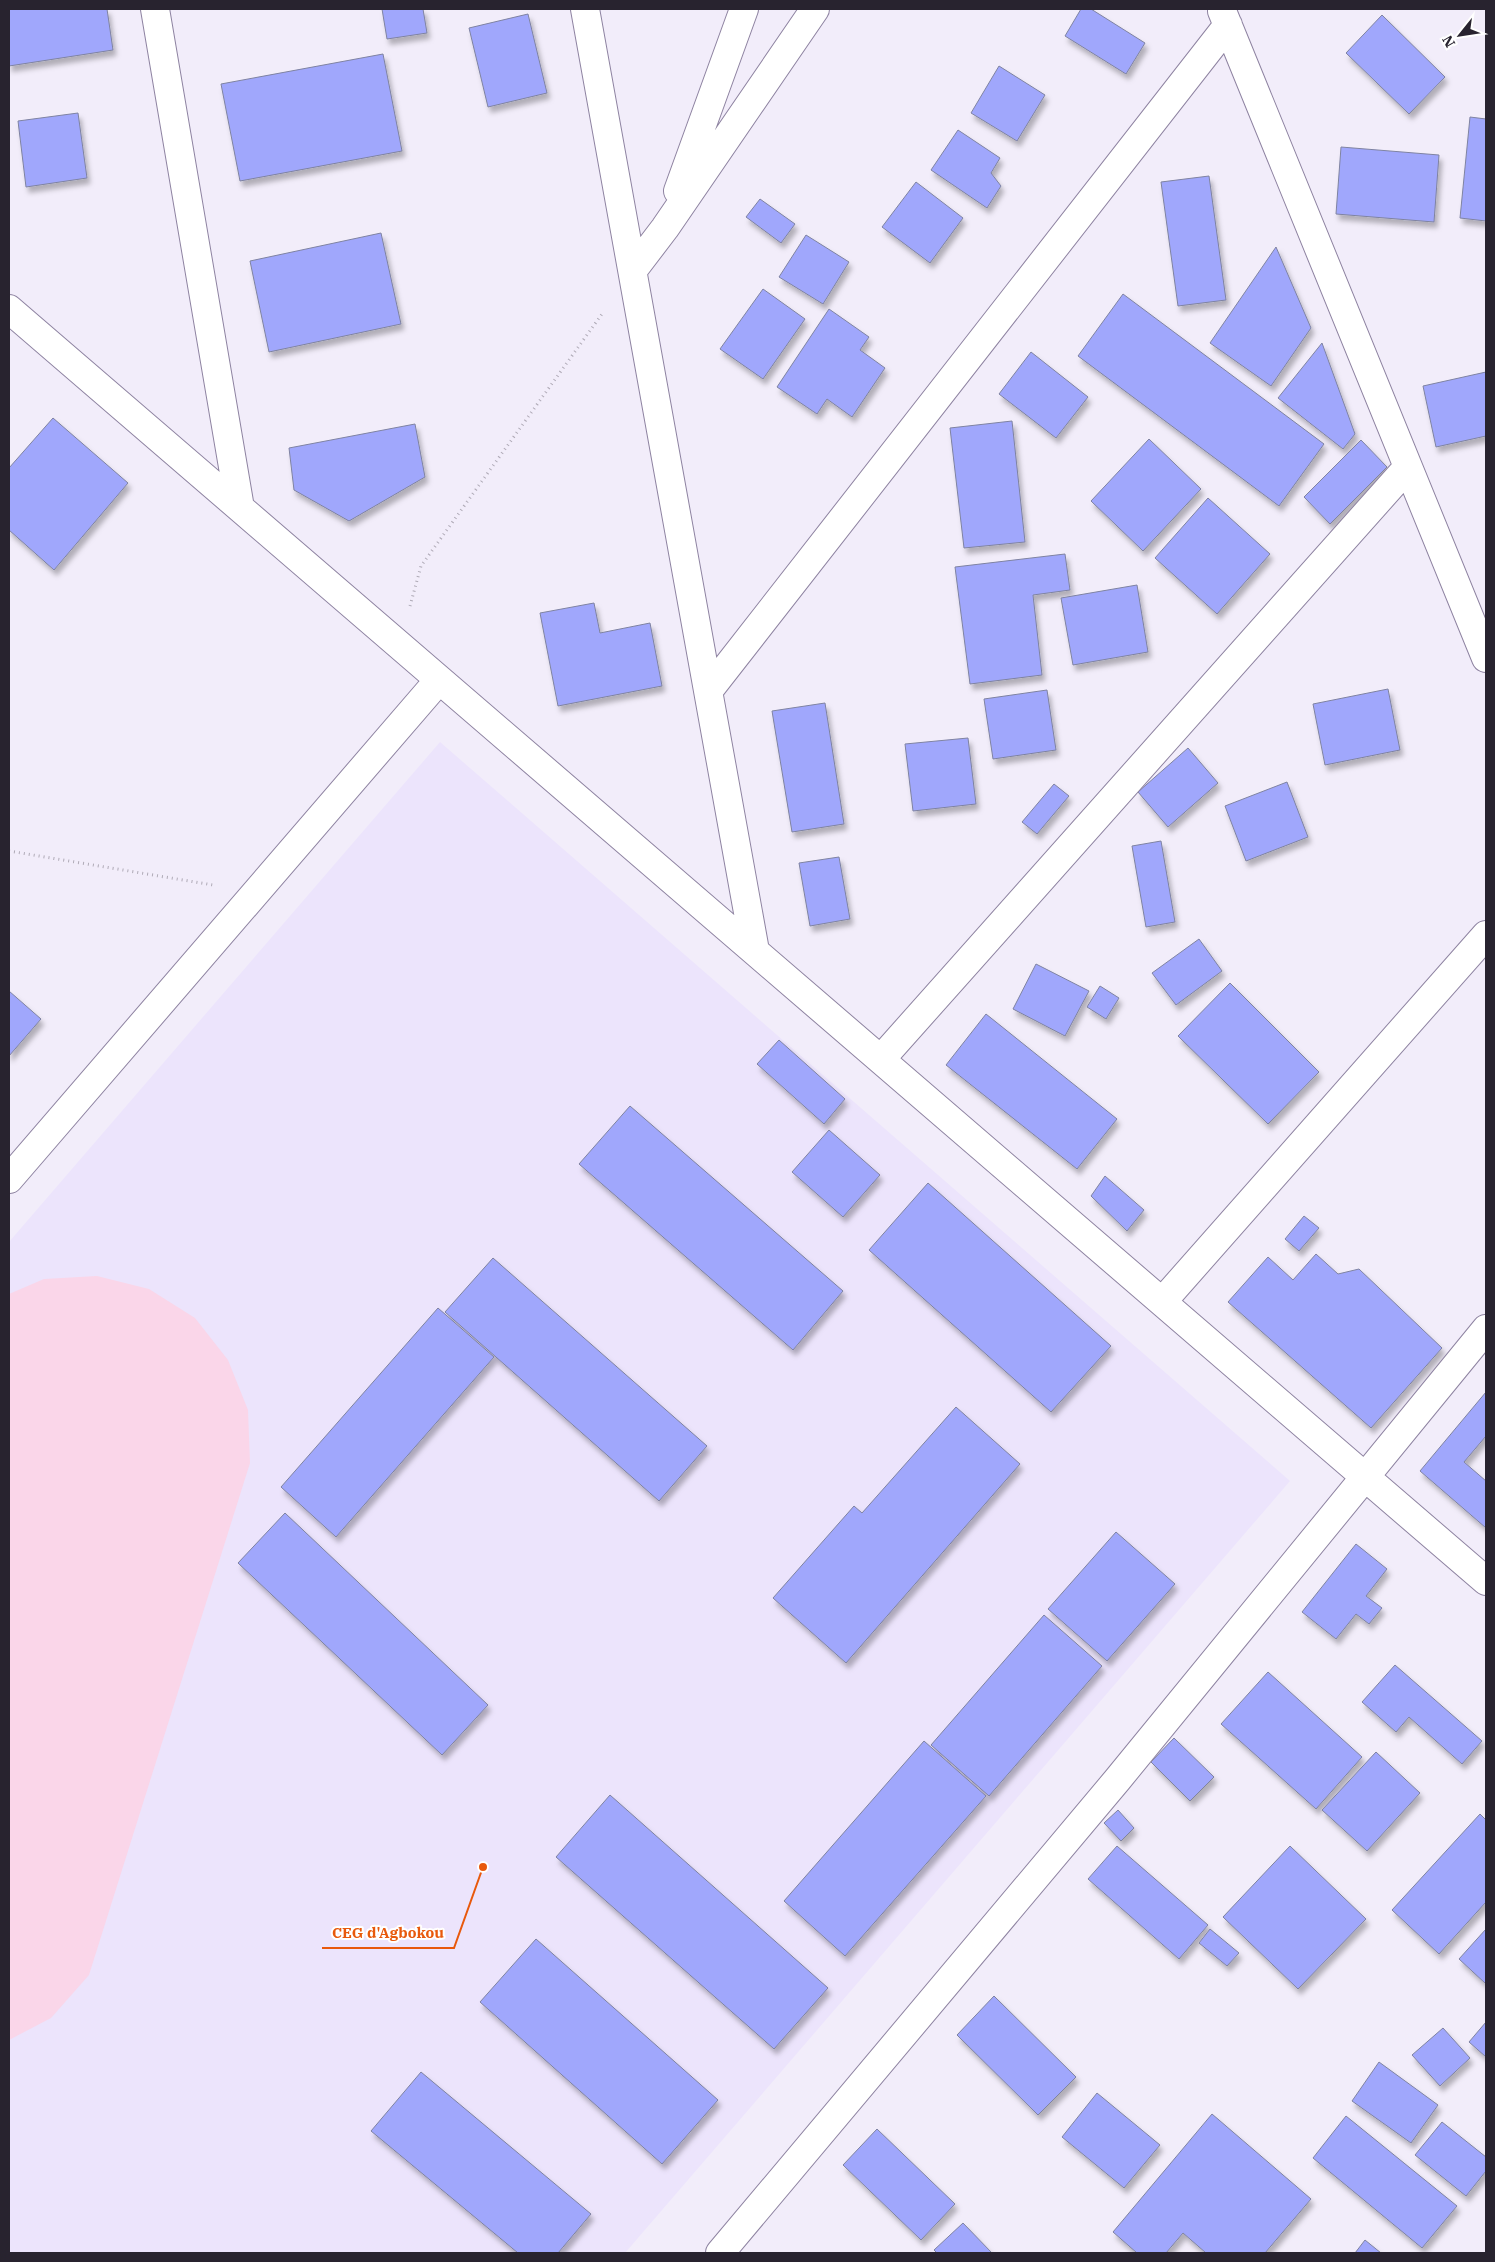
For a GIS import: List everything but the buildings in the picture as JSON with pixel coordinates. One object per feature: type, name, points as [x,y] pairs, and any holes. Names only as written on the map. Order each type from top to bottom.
[{"type":"street","points":[[155,9],[240,508]]},
{"type":"street","points":[[585,9],[755,951]]},
{"type":"street","points":[[665,228],[744,9]]},
{"type":"street","points":[[633,270],[665,228],[815,9]]},
{"type":"street","points":[[709,690],[1224,17]]},
{"type":"street","points":[[1224,17],[1486,658]]},
{"type":"street","points":[[9,309],[1486,1581]]},
{"type":"street","points":[[881,1059],[1408,468]]},
{"type":"street","points":[[9,1179],[439,680]]},
{"type":"street","points":[[1162,1302],[1486,935]]},
{"type":"street","points":[[720,2253],[1118,1779],[1486,1330]]},
{"type":"path","points":[[403,649],[411,601],[421,566],[633,270]]},
{"type":"path","points":[[9,850],[256,892]]},
{"type":"shaded area","points":[[440,742],[1290,1481],[625,2253],[9,2253],[9,1242]]},
{"type":"shaded area","points":[[97,1276],[149,1289],[195,1318],[228,1360],[248,1410],[250,1463],[89,1975],[51,2018],[9,2040],[9,1294],[44,1279]]},
{"type":"place","name":"CEG d'Agbokou","points":[[483,1867]]}]
